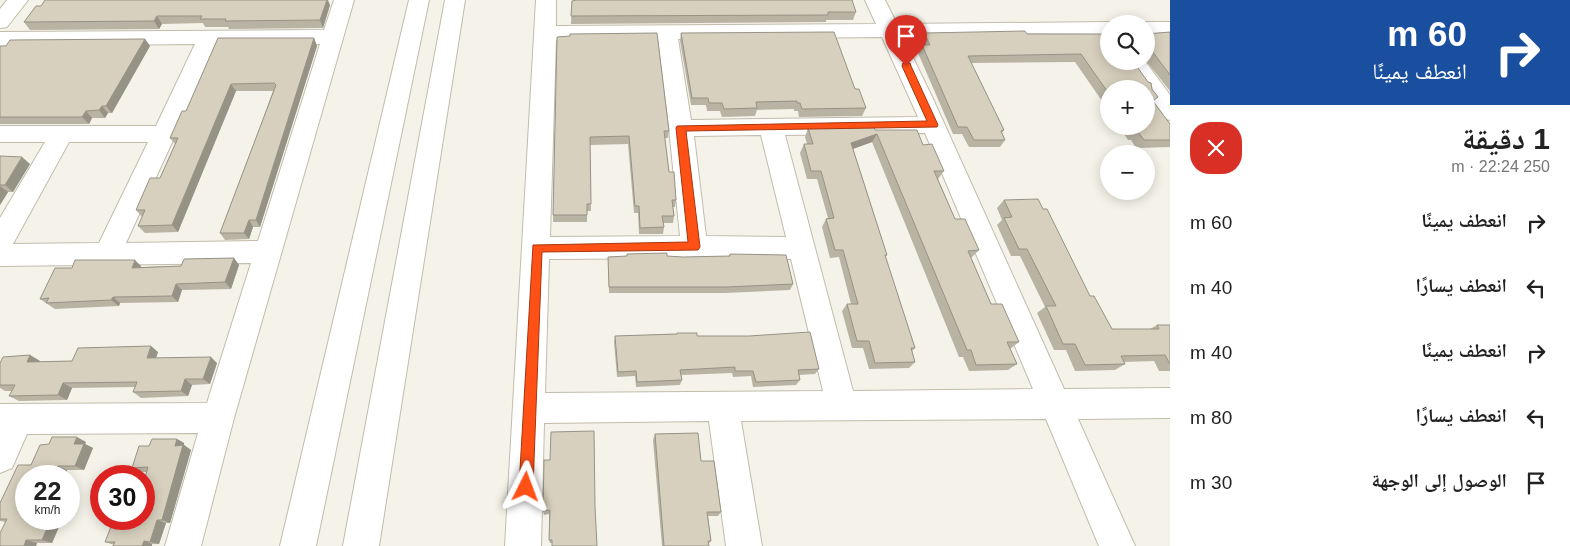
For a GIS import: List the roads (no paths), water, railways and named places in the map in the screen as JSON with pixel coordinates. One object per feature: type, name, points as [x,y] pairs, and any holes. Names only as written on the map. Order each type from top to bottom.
[{"type":"street","points":[[0,22],[18,0]]},
{"type":"street","points":[[183,546],[218,418],[344,0]]},
{"type":"street","points":[[298,546],[419,0]]},
{"type":"street","points":[[360,546],[455,0]]},
{"type":"street","points":[[523,546],[546,0]]},
{"type":"street","points":[[875,0],[933,125],[1117,546]]},
{"type":"street","points":[[1155,29],[1170,29]]},
{"type":"street","points":[[546,33],[1100,30]]},
{"type":"street","points":[[667,32],[694,247]]},
{"type":"street","points":[[0,39],[332,37]]},
{"type":"street","points":[[108,253],[209,38]]},
{"type":"street","points":[[1140,70],[1170,112]]},
{"type":"street","points":[[680,128],[933,125]]},
{"type":"street","points":[[771,127],[842,406]]},
{"type":"street","points":[[0,134],[163,134]]},
{"type":"street","points":[[0,242],[62,134]]},
{"type":"street","points":[[537,248],[802,248]]},
{"type":"street","points":[[0,255],[269,252]]},
{"type":"street","points":[[529,408],[1170,403]]},
{"type":"street","points":[[723,407],[744,546]]},
{"type":"street","points":[[0,457],[9,418],[218,418]]}]
